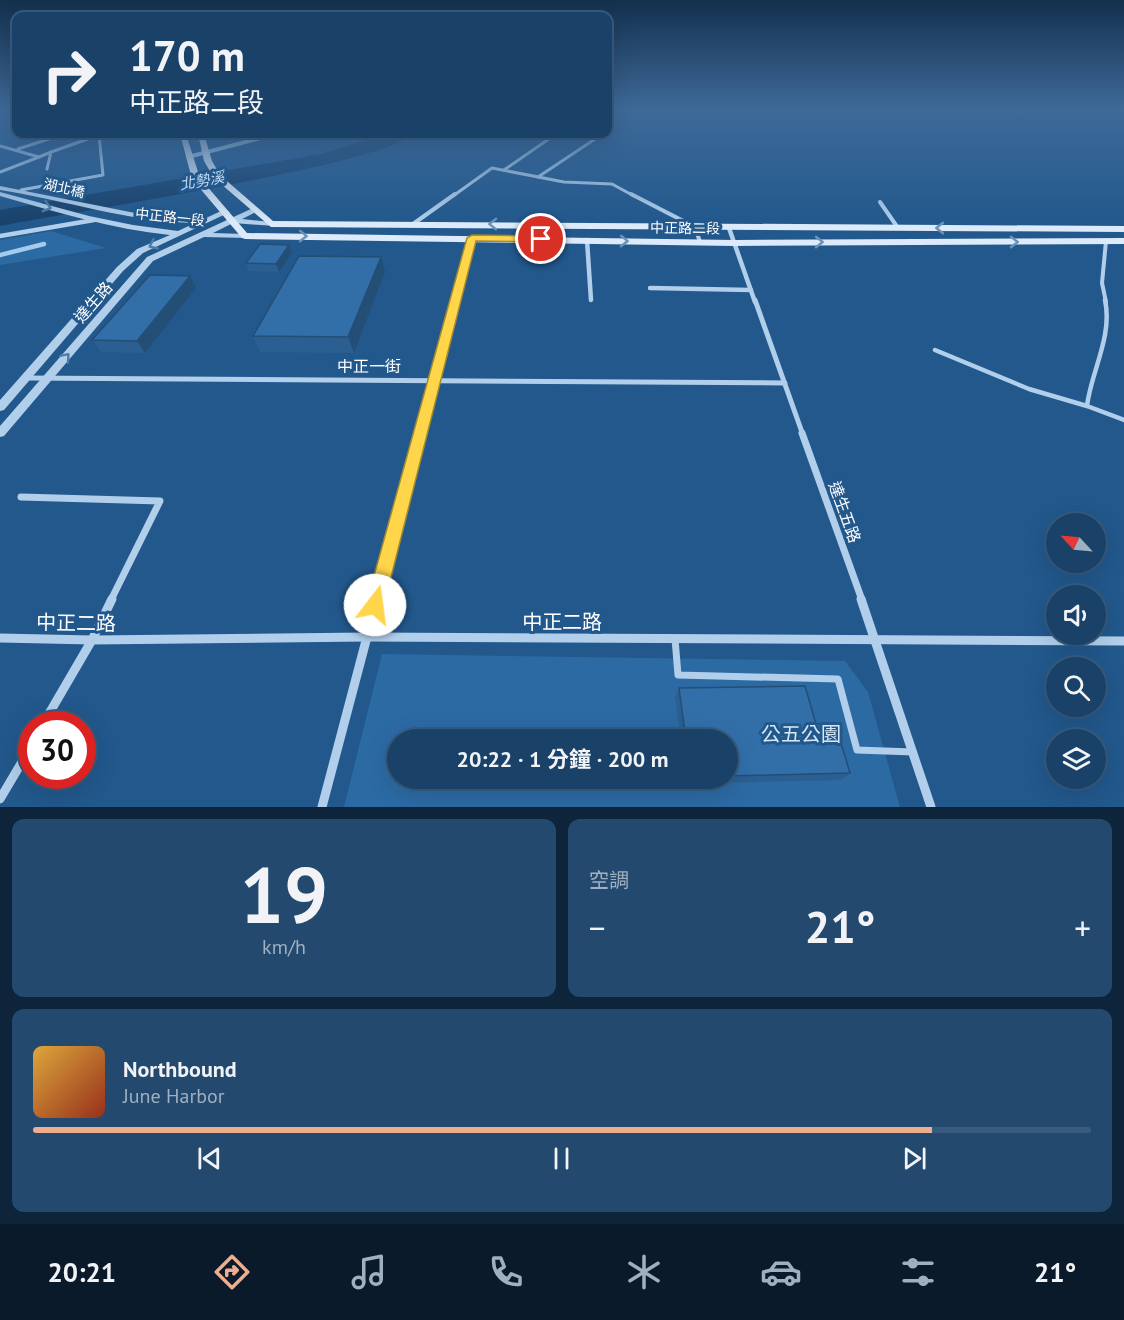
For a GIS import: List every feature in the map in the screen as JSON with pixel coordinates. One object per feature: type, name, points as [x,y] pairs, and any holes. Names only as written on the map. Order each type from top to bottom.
[{"type":"main road","points":[[186,148],[196,179],[245,236]]},
{"type":"main road","points":[[205,148],[217,176],[271,224]]},
{"type":"main road","name":"中正路二段","points":[[271,224],[1124,229]]},
{"type":"main road","name":"中正路二段","points":[[245,236],[735,243],[1124,241]]},
{"type":"street","points":[[188,157],[226,148]]},
{"type":"street","name":"湖北橋","points":[[0,188],[21,190],[122,214]]},
{"type":"street","name":"湖北橋","points":[[0,194],[94,220]]},
{"type":"street","name":"達生路","points":[[0,407],[120,269],[140,251],[206,221],[255,210]]},
{"type":"street","name":"中正路一段","points":[[122,214],[174,222],[206,221]]},
{"type":"street","points":[[228,217],[271,224]]},
{"type":"street","name":"達生路","points":[[0,433],[150,259],[201,234],[228,217]]},
{"type":"street","points":[[0,236],[94,220]]},
{"type":"street","name":"中正路一段","points":[[94,220],[151,231],[245,236]]},
{"type":"street","name":"達生五路","points":[[729,228],[875,640],[931,807]]},
{"type":"street","points":[[322,807],[472,238]]},
{"type":"street","points":[[587,240],[591,300]]},
{"type":"street","points":[[651,288],[751,290]]},
{"type":"street","name":"中正一街","points":[[25,378],[785,383]]},
{"type":"street","points":[[21,497],[160,501],[92,640],[51,711]]},
{"type":"street","name":"中正二路","points":[[0,638],[92,640],[367,637],[1124,641]]},
{"type":"street","points":[[0,799],[18,769]]},
{"type":"lane","points":[[7,148],[39,157]]},
{"type":"lane","points":[[16,150],[23,148]]},
{"type":"lane","points":[[0,172],[65,148]]},
{"type":"lane","points":[[21,190],[103,175],[100,148]]},
{"type":"lane","points":[[504,170],[536,148]]},
{"type":"lane","points":[[538,177],[582,148]]},
{"type":"lane","points":[[47,169],[51,153]]},
{"type":"lane","points":[[413,224],[492,168],[580,184],[612,184],[695,227],[700,242]]},
{"type":"lane","points":[[880,202],[898,228]]},
{"type":"lane","points":[[1087,405],[1089,387],[1096,372],[1104,334],[1107,308],[1102,284],[1106,241]]},
{"type":"lane","points":[[935,350],[1031,390],[1061,401],[1087,405],[1124,420]]},
{"type":"lane","points":[[675,639],[678,675],[838,679],[857,750],[913,752]]},
{"type":"green space","points":[[51,231],[106,248],[0,265],[0,240]]},
{"type":"green space","name":"公五公園","points":[[382,654],[845,661],[868,692],[900,807],[344,807]]},
{"type":"building","points":[[260,244],[289,245],[276,264],[246,263]]},
{"type":"building","points":[[299,256],[381,257],[348,337],[253,336]]},
{"type":"building","points":[[150,275],[190,276],[137,341],[92,340]]},
{"type":"building","points":[[805,686],[816,724],[835,723],[850,773],[738,776],[738,729],[685,729],[679,688]]},
{"type":"waterway","name":"北勢溪","points":[[0,218],[323,160],[367,148]]},
{"type":"waterway","points":[[0,255],[44,244]]},
{"type":"route","points":[[375,605],[472,238],[541,239]]}]
